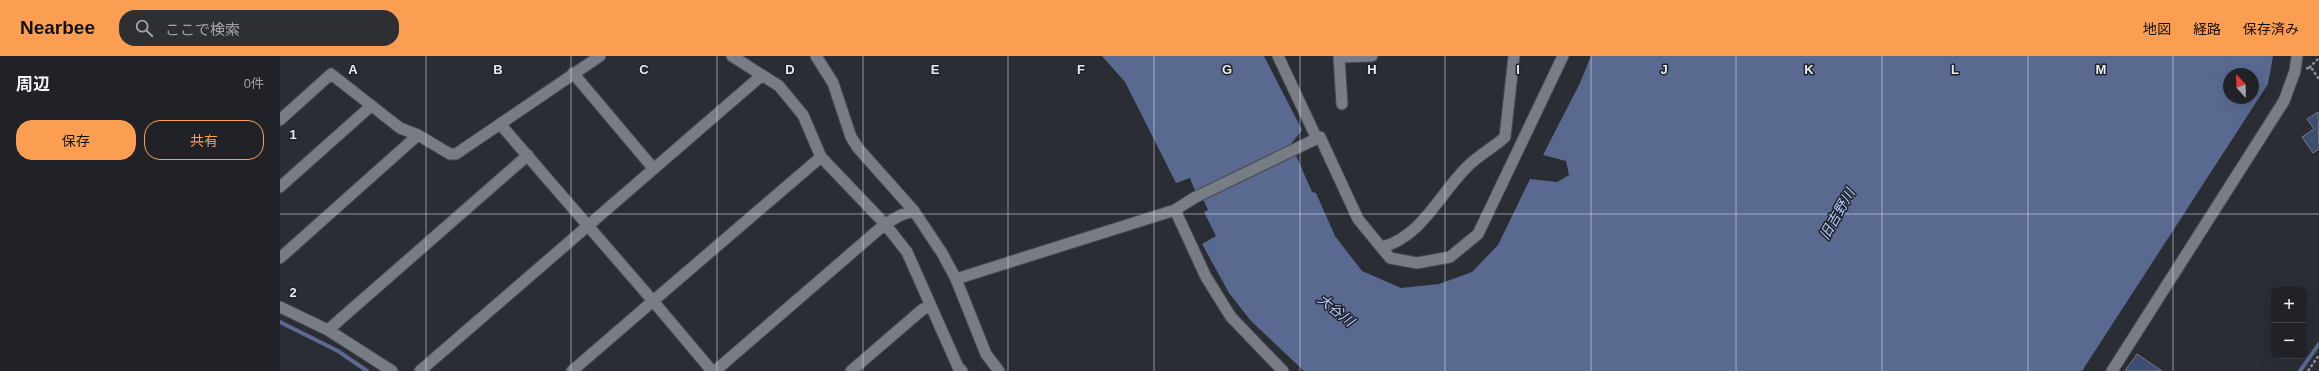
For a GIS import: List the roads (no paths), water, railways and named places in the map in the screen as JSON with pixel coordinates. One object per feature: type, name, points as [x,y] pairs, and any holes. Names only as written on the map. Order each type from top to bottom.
[{"type":"street","points":[[280,120],[331,74],[400,128],[418,135],[450,154],[456,154],[600,56]]},
{"type":"street","points":[[732,56],[761,76],[779,86],[803,115],[821,157],[885,224],[907,252],[958,367],[962,371]]},
{"type":"street","points":[[816,56],[833,83],[851,137],[858,148],[914,211],[956,279],[986,354],[999,371]]},
{"type":"street","points":[[1278,56],[1312,141]]},
{"type":"street","points":[[1342,104],[1339,56],[1372,56]]},
{"type":"street","points":[[1382,247],[1396,244],[1412,233],[1467,167],[1505,137],[1514,56]]},
{"type":"street","points":[[956,279],[1175,210],[1194,198],[1320,137],[1358,219],[1390,258],[1417,263],[1450,257],[1478,234],[1563,56]]},
{"type":"street","points":[[2112,371],[2284,101],[2295,71],[2297,56]]},
{"type":"street","points":[[573,74],[653,168]]},
{"type":"street","points":[[420,371],[761,76]]},
{"type":"street","points":[[280,187],[371,106]]},
{"type":"street","points":[[500,124],[712,371]]},
{"type":"street","points":[[280,258],[418,135]]},
{"type":"street","points":[[328,330],[528,155]]},
{"type":"street","points":[[572,371],[821,157]]},
{"type":"street","points":[[1175,210],[1206,277],[1231,317],[1283,371]]},
{"type":"street","points":[[715,371],[885,224],[901,215],[914,211]]},
{"type":"street","points":[[851,371],[923,310],[931,306]]},
{"type":"street","points":[[280,307],[328,330],[392,371]]},
{"type":"water","points":[[1102,56],[1264,56],[1302,130],[1291,144],[1312,192],[1316,193],[1335,236],[1362,271],[1401,288],[1439,284],[1472,272],[1498,245],[1530,179],[1557,182],[1569,175],[1566,161],[1543,155],[1580,83],[1591,56],[2273,56],[2268,84],[2259,98],[2259,68],[2223,68],[2223,104],[2255,104],[2082,371],[1304,371],[1251,321],[1229,293],[1202,244],[1216,236],[1204,212],[1208,210],[1199,190],[1195,191],[1190,178],[1176,183],[1125,82]]},
{"type":"waterway","points":[[280,322],[338,351],[367,371]]},
{"type":"waterway","points":[[2300,371],[2319,344]]},
{"type":"water label","name":"旧吉野川","points":[[1837,214]]},
{"type":"water label","name":"大谷川","points":[[1336,310]]}]
